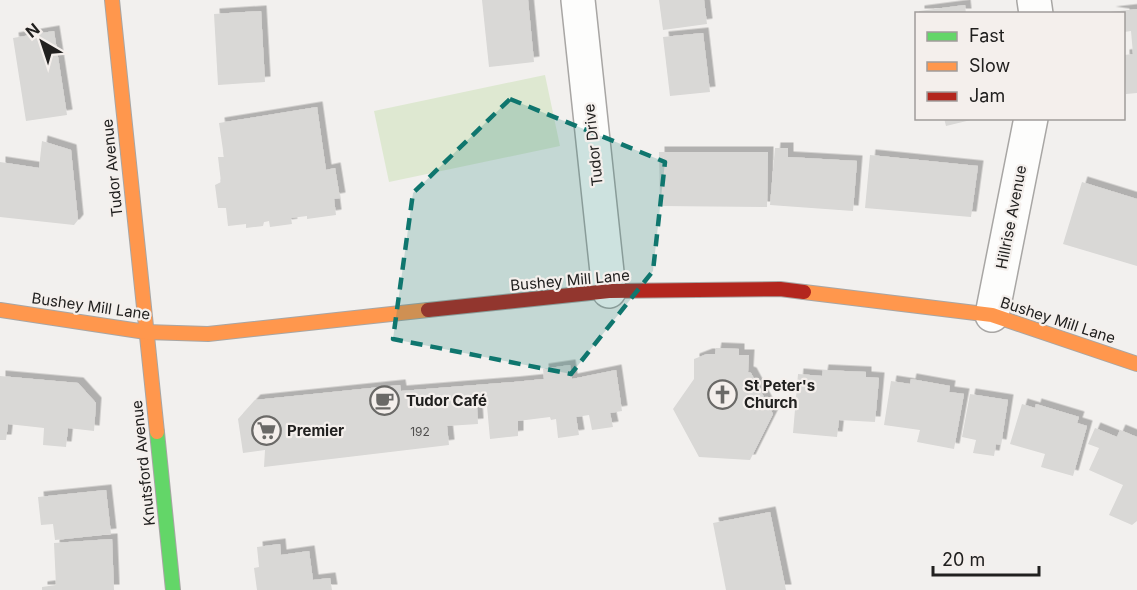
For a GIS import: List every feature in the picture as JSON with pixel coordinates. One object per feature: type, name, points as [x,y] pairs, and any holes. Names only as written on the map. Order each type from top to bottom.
[{"type":"street","name":"Tudor Avenue","points":[[112,0],[146,332]]},
{"type":"street","name":"Tudor Drive","points":[[578,0],[609,291]]},
{"type":"street","name":"Hillrise Avenue","points":[[992,315],[1031,120]]},
{"type":"street","name":"Bushey Mill Lane","points":[[0,310],[146,332],[208,334],[609,291],[780,289],[992,315],[1137,364]]},
{"type":"street","name":"Knutsford Avenue","points":[[146,332],[173,590]]},
{"type":"highlighted area","points":[[510,99],[665,162],[653,271],[571,374],[393,339],[413,193]]},
{"type":"green space","points":[[545,75],[560,146],[389,182],[374,111]]},
{"type":"building","points":[[482,0],[528,0],[534,62],[489,67]]},
{"type":"building","points":[[659,0],[704,0],[707,24],[663,30]]},
{"type":"building","points":[[965,5],[966,12],[919,12]]},
{"type":"building","points":[[1137,9],[1137,93],[1126,94],[1125,55],[1133,54],[1131,31],[1125,32],[1125,12],[1110,12]]},
{"type":"building","points":[[261,11],[265,82],[218,85],[214,14]]},
{"type":"building","points":[[54,31],[67,115],[26,121],[13,38]]},
{"type":"building","points":[[703,33],[710,92],[670,96],[663,37]]},
{"type":"building","points":[[317,107],[326,170],[335,168],[340,198],[334,199],[336,215],[307,219],[307,216],[291,218],[292,224],[270,227],[269,221],[264,222],[263,226],[246,228],[246,224],[228,226],[226,208],[218,208],[215,185],[221,182],[218,157],[224,157],[219,123]]},
{"type":"building","points":[[944,120],[971,120],[946,126]]},
{"type":"building","points":[[42,141],[71,150],[78,220],[74,225],[0,217],[0,162],[39,168]]},
{"type":"building","points":[[775,148],[788,148],[788,157],[857,161],[853,211],[770,205]]},
{"type":"building","points":[[659,152],[768,152],[767,207],[660,206]]},
{"type":"building","points":[[870,155],[978,166],[971,217],[865,208]]},
{"type":"building","points":[[1082,182],[1137,199],[1137,266],[1063,244]]},
{"type":"building","name":"St Peter's Church","points":[[716,348],[739,349],[739,355],[749,355],[748,372],[751,373],[773,414],[750,460],[699,457],[673,409],[694,379],[694,359],[707,354],[715,354]]},
{"type":"building","points":[[570,365],[572,379],[616,370],[622,411],[610,413],[613,427],[592,430],[589,415],[576,417],[579,435],[558,438],[556,419],[551,420],[550,417],[518,421],[518,436],[490,439],[487,406],[477,407],[478,424],[447,426],[449,445],[264,467],[265,450],[243,453],[238,419],[255,400],[400,385],[401,391],[544,379],[543,369]]},
{"type":"building","points":[[823,370],[866,372],[866,377],[879,378],[875,422],[839,420],[837,437],[793,433],[798,374],[822,376]]},
{"type":"building","points":[[0,376],[78,383],[96,403],[94,431],[68,428],[66,447],[43,445],[44,428],[8,424],[6,440],[0,440]]},
{"type":"building","points":[[911,379],[950,386],[949,392],[964,394],[954,449],[917,442],[920,430],[884,425],[891,381],[910,384]]},
{"type":"building","points":[[970,394],[1008,400],[1001,445],[996,444],[994,456],[973,453],[976,440],[962,437]]},
{"type":"building","points":[[1022,404],[1035,408],[1036,404],[1079,417],[1077,423],[1087,426],[1073,476],[1041,467],[1045,454],[1010,444]]},
{"type":"building","points":[[1095,428],[1117,437],[1120,430],[1137,437],[1137,521],[1132,525],[1109,515],[1123,485],[1089,470],[1099,448],[1088,444]]},
{"type":"building","points":[[106,490],[111,534],[55,540],[53,524],[41,525],[38,497]]},
{"type":"building","points":[[770,512],[786,590],[726,590],[713,523]]},
{"type":"building","points":[[112,539],[114,590],[42,590],[42,587],[56,585],[54,543]]},
{"type":"building","points":[[280,544],[281,555],[309,551],[313,580],[330,578],[332,590],[257,590],[254,568],[259,567],[257,547]]},
{"type":"traffic: fast","points":[[157,432],[173,590]]},
{"type":"traffic: slow","points":[[112,0],[157,432]]},
{"type":"traffic: slow","points":[[804,292],[992,315],[1137,364]]},
{"type":"traffic: slow","points":[[0,310],[146,332],[208,334],[428,310]]},
{"type":"traffic: jam","points":[[428,310],[609,291],[780,289],[804,292]]},
{"type":"place","name":"St Peter's Church","points":[[723,394]]},
{"type":"place","name":"Tudor Café","points":[[385,400]]},
{"type":"place","name":"Premier","points":[[266,430]]}]
